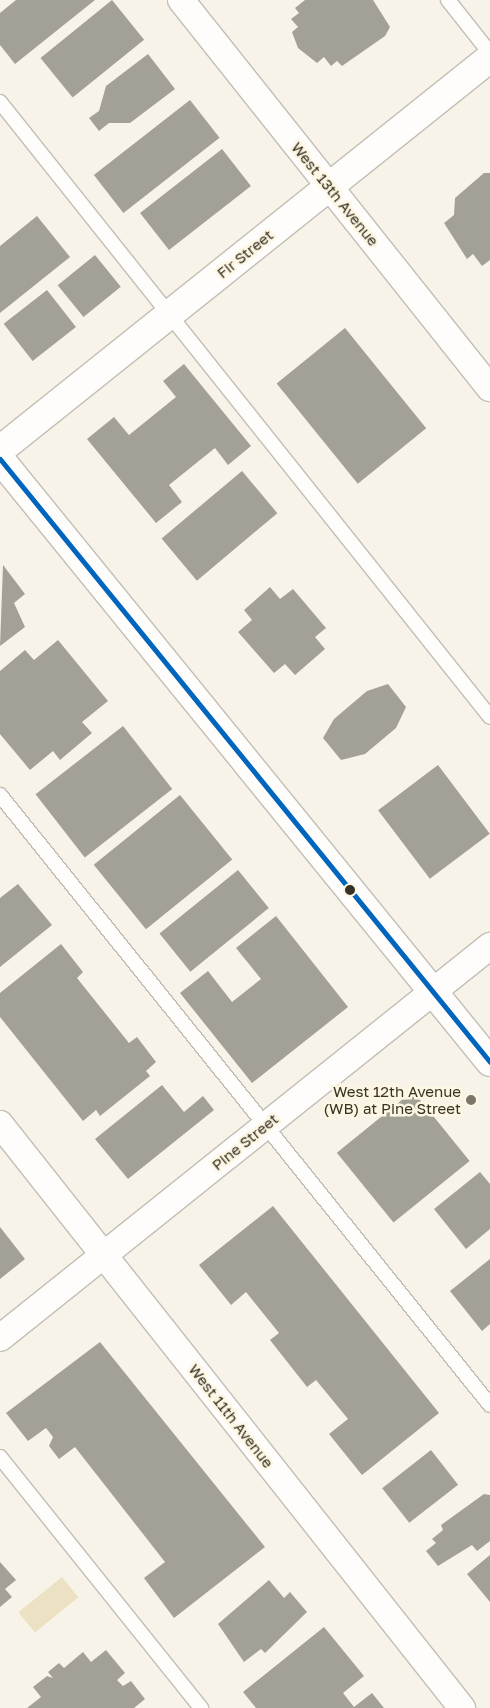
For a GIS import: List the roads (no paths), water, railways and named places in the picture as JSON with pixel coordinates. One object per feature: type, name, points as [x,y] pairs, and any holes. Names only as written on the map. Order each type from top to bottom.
[{"type":"street","name":"West 13th Avenue","points":[[180,0],[490,388]]},
{"type":"street","name":"Fir Street","points":[[0,450],[490,58]]},
{"type":"street","points":[[0,459],[490,1062]]},
{"type":"street","name":"Pine Street","points":[[0,1338],[490,946]]},
{"type":"street","name":"West 11th Avenue","points":[[0,1124],[462,1708]]},
{"type":"lane","points":[[448,0],[490,53]]},
{"type":"lane","points":[[0,102],[490,717]]},
{"type":"lane","points":[[0,795],[490,1405]]},
{"type":"lane","points":[[0,1457],[201,1708]]},
{"type":"place","name":"West 12th Avenue (WB) at Pine Street","points":[[471,1100]]}]
